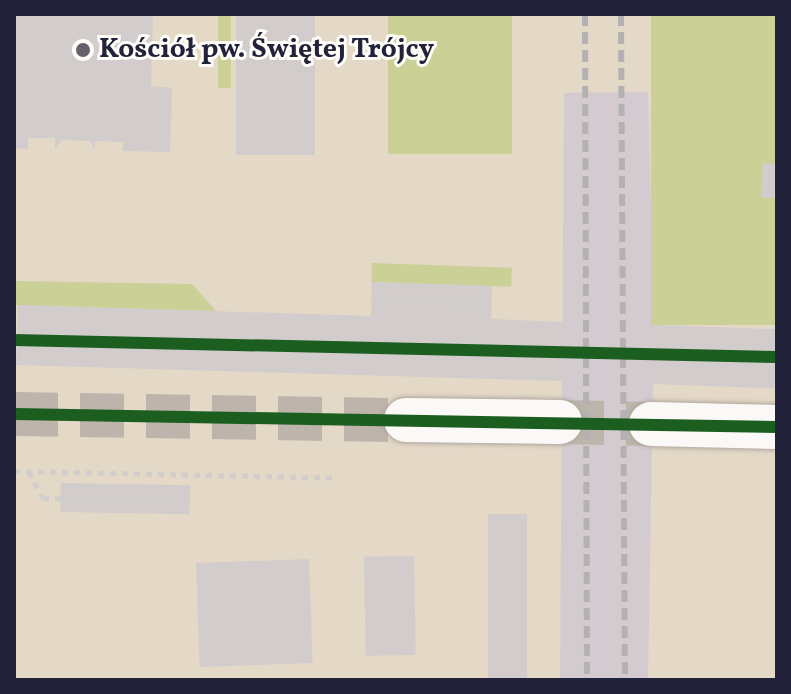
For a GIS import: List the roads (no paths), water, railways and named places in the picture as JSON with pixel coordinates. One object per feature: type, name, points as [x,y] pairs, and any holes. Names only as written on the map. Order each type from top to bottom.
[{"type":"street","points":[[406,420],[560,422]]},
{"type":"street","points":[[651,424],[777,427]]},
{"type":"tunnel","points":[[14,414],[406,420]]},
{"type":"tunnel","points":[[560,422],[651,424]]},
{"type":"railway","points":[[585,14],[587,680]]},
{"type":"railway","points":[[621,14],[625,680]]},
{"type":"place","name":"Kościół pw. Świętej Trójcy","points":[[83,50]]}]
